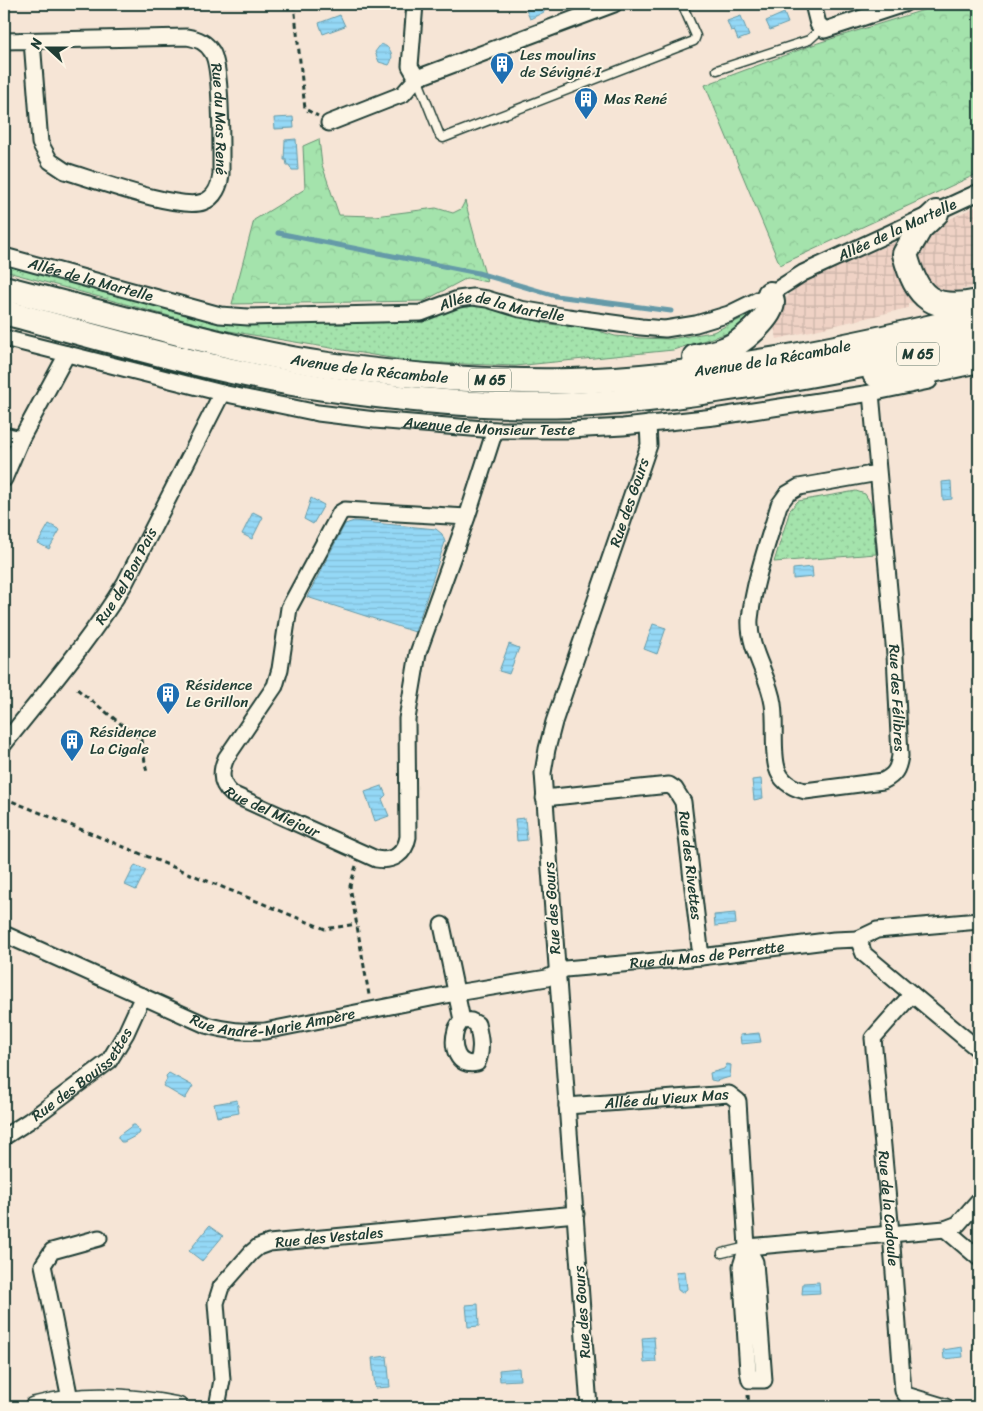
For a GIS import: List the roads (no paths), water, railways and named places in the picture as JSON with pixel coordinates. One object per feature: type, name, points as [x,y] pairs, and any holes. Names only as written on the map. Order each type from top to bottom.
[{"type":"main road","points":[[936,212],[920,228],[905,254],[911,277],[922,293],[936,303],[959,306],[979,302]]},
{"type":"main road","name":"Avenue de la Récambale","points":[[4,288],[221,344],[328,365],[443,377],[505,381],[572,381],[642,377],[778,359],[864,343],[979,316]]},
{"type":"main road","points":[[572,381],[676,359],[703,356],[727,349],[744,339],[760,324],[771,307],[770,294]]},
{"type":"main road","name":"Avenue de la Récambale","points":[[4,312],[214,367],[268,379],[323,388],[442,401],[506,404],[570,405],[646,400],[857,367],[979,340]]},
{"type":"main road","points":[[857,367],[878,376],[923,372],[979,360]]},
{"type":"street","points":[[415,4],[410,66],[417,78]]},
{"type":"street","points":[[329,123],[404,94],[417,78],[614,4]]},
{"type":"street","points":[[813,4],[818,24],[825,30],[904,4]]},
{"type":"street","name":"Rue du Mas René","points":[[4,41],[187,37],[203,41],[213,53],[218,73],[221,174],[220,182],[214,194],[204,202],[175,203],[65,171],[50,161],[40,143],[32,41]]},
{"type":"street","name":"Allée de la Martelle","points":[[4,256],[220,315],[248,317],[421,313],[458,299],[473,297],[487,299],[520,309],[568,318],[641,328],[665,329],[696,324],[729,314],[770,294],[803,273],[979,192]]},
{"type":"street","name":"Avenue de Monsieur Teste","points":[[4,338],[222,393],[327,414],[435,426],[495,430],[569,430],[714,417],[872,393],[979,368]]},
{"type":"street","points":[[4,479],[21,439],[67,354]]},
{"type":"street","name":"Rue del Bon Païs","points":[[4,744],[78,653],[111,606],[130,574],[222,393]]},
{"type":"street","name":"Rue des Félibres","points":[[872,393],[895,655],[900,756],[898,767],[892,776],[883,781],[804,791],[793,788],[783,780],[777,768],[773,703],[754,645],[750,621],[755,589],[779,505],[787,494],[799,487],[878,473]]},
{"type":"street","name":"Rue des Gours","points":[[589,1407],[543,773],[552,731],[648,445],[648,424]]},
{"type":"street","name":"Rue del Miejour","points":[[467,517],[345,510],[340,513],[290,608],[280,669],[275,686],[223,764],[222,782],[232,794],[360,853],[384,860],[398,856],[404,850],[407,844],[407,719],[418,653],[467,517],[495,430]]},
{"type":"street","points":[[4,435],[21,439]]},
{"type":"street","name":"Rue des Rivettes","points":[[544,798],[669,785],[674,789],[683,802],[701,957]]},
{"type":"street","name":"Rue du Mas de Perrette","points":[[557,974],[565,969],[701,957],[834,940],[858,940],[877,930],[979,920]]},
{"type":"street","points":[[442,925],[462,1020]]},
{"type":"street","name":"Rue André-Marie Ampère","points":[[4,934],[206,1025],[227,1031],[265,1031],[456,993],[547,978],[557,974]]},
{"type":"street","points":[[858,940],[864,954],[979,1050]]},
{"type":"street","name":"Rue de la Cadoule","points":[[912,994],[873,1038],[903,1391],[906,1395],[946,1407]]},
{"type":"street","name":"Rue des Bouissettes","points":[[4,1137],[29,1121],[109,1061],[126,1033],[143,996]]},
{"type":"street","name":"Allée du Vieux Mas","points":[[567,1106],[729,1094],[738,1101],[747,1246],[741,1266],[748,1371],[750,1380],[764,1380],[755,1262],[747,1246]]},
{"type":"street","points":[[747,1246],[945,1229],[958,1224],[979,1200]]},
{"type":"street","name":"Rue des Vestales","points":[[217,1407],[222,1380],[216,1303],[221,1287],[251,1252],[258,1247],[269,1243],[576,1214]]},
{"type":"street","points":[[945,1229],[979,1258]]},
{"type":"street","points":[[70,1399],[43,1265],[52,1251],[99,1238]]},
{"type":"street","points":[[34,1407],[70,1399],[118,1398],[178,1407]]},
{"type":"lane","points":[[417,78],[440,136],[443,138],[694,40],[696,36],[682,4]]},
{"type":"lane","points":[[717,70],[809,40],[822,28]]},
{"type":"lane","points":[[722,1253],[747,1246]]},
{"type":"water","points":[[539,4],[545,8],[544,12],[530,19],[526,10]]},
{"type":"water","points":[[784,13],[788,23],[770,30],[766,21]]},
{"type":"water","points":[[340,15],[345,26],[323,34],[319,23]]},
{"type":"water","points":[[741,16],[749,36],[738,40],[734,30],[731,31],[727,21]]},
{"type":"water","points":[[381,44],[391,52],[392,58],[389,65],[379,62],[375,52]]},
{"type":"water","points":[[293,117],[294,128],[275,129],[274,118]]},
{"type":"water","points":[[296,139],[298,170],[292,170],[287,165],[286,160],[284,160],[285,140]]},
{"type":"water","points":[[951,481],[952,499],[943,500],[942,482]]},
{"type":"water","points":[[311,498],[324,505],[313,524],[304,519]]},
{"type":"water","points":[[253,512],[263,517],[252,539],[242,534]]},
{"type":"water","points":[[354,521],[436,529],[442,534],[445,542],[415,632],[307,597],[345,524]]},
{"type":"water","points":[[49,524],[60,530],[49,549],[38,543]]},
{"type":"water","points":[[812,567],[813,577],[793,579],[793,569]]},
{"type":"water","points":[[653,624],[666,628],[657,654],[644,649]]},
{"type":"water","points":[[509,644],[519,648],[509,674],[499,671]]},
{"type":"water","points":[[761,779],[763,798],[754,800],[752,780]]},
{"type":"water","points":[[382,786],[386,795],[382,799],[389,816],[375,821],[365,792]]},
{"type":"water","points":[[525,818],[527,840],[517,841],[515,819]]},
{"type":"water","points":[[135,865],[146,870],[136,890],[125,885]]},
{"type":"water","points":[[735,913],[736,924],[715,926],[714,915]]},
{"type":"water","points":[[759,1033],[761,1042],[741,1044],[740,1035]]},
{"type":"water","points":[[727,1064],[731,1065],[730,1077],[716,1081],[711,1080],[710,1073],[724,1069]]},
{"type":"water","points":[[169,1073],[193,1086],[185,1099],[163,1086]]},
{"type":"water","points":[[237,1100],[239,1113],[217,1117],[214,1104]]},
{"type":"water","points":[[133,1125],[140,1132],[139,1134],[121,1142],[118,1136]]},
{"type":"water","points":[[209,1226],[223,1236],[202,1261],[189,1251]]},
{"type":"water","points":[[685,1271],[687,1289],[682,1293],[678,1290],[676,1272]]},
{"type":"water","points":[[819,1282],[820,1293],[802,1294],[803,1283]]},
{"type":"water","points":[[478,1304],[479,1326],[468,1327],[466,1305]]},
{"type":"water","points":[[654,1337],[656,1362],[644,1363],[642,1338]]},
{"type":"water","points":[[962,1347],[963,1357],[944,1359],[943,1350]]},
{"type":"water","points":[[387,1356],[390,1387],[375,1388],[372,1358]]},
{"type":"water","points":[[519,1368],[520,1380],[500,1381],[499,1370]]},
{"type":"waterway","points":[[278,233],[478,273],[556,296],[671,311]]},
{"type":"place","name":"Les moulins de Sévigné I","points":[[502,85]]},
{"type":"place","name":"Mas René","points":[[586,120]]},
{"type":"place","name":"Résidence Le Grillon","points":[[168,715]]},
{"type":"place","name":"Résidence La Cigale","points":[[72,762]]}]
